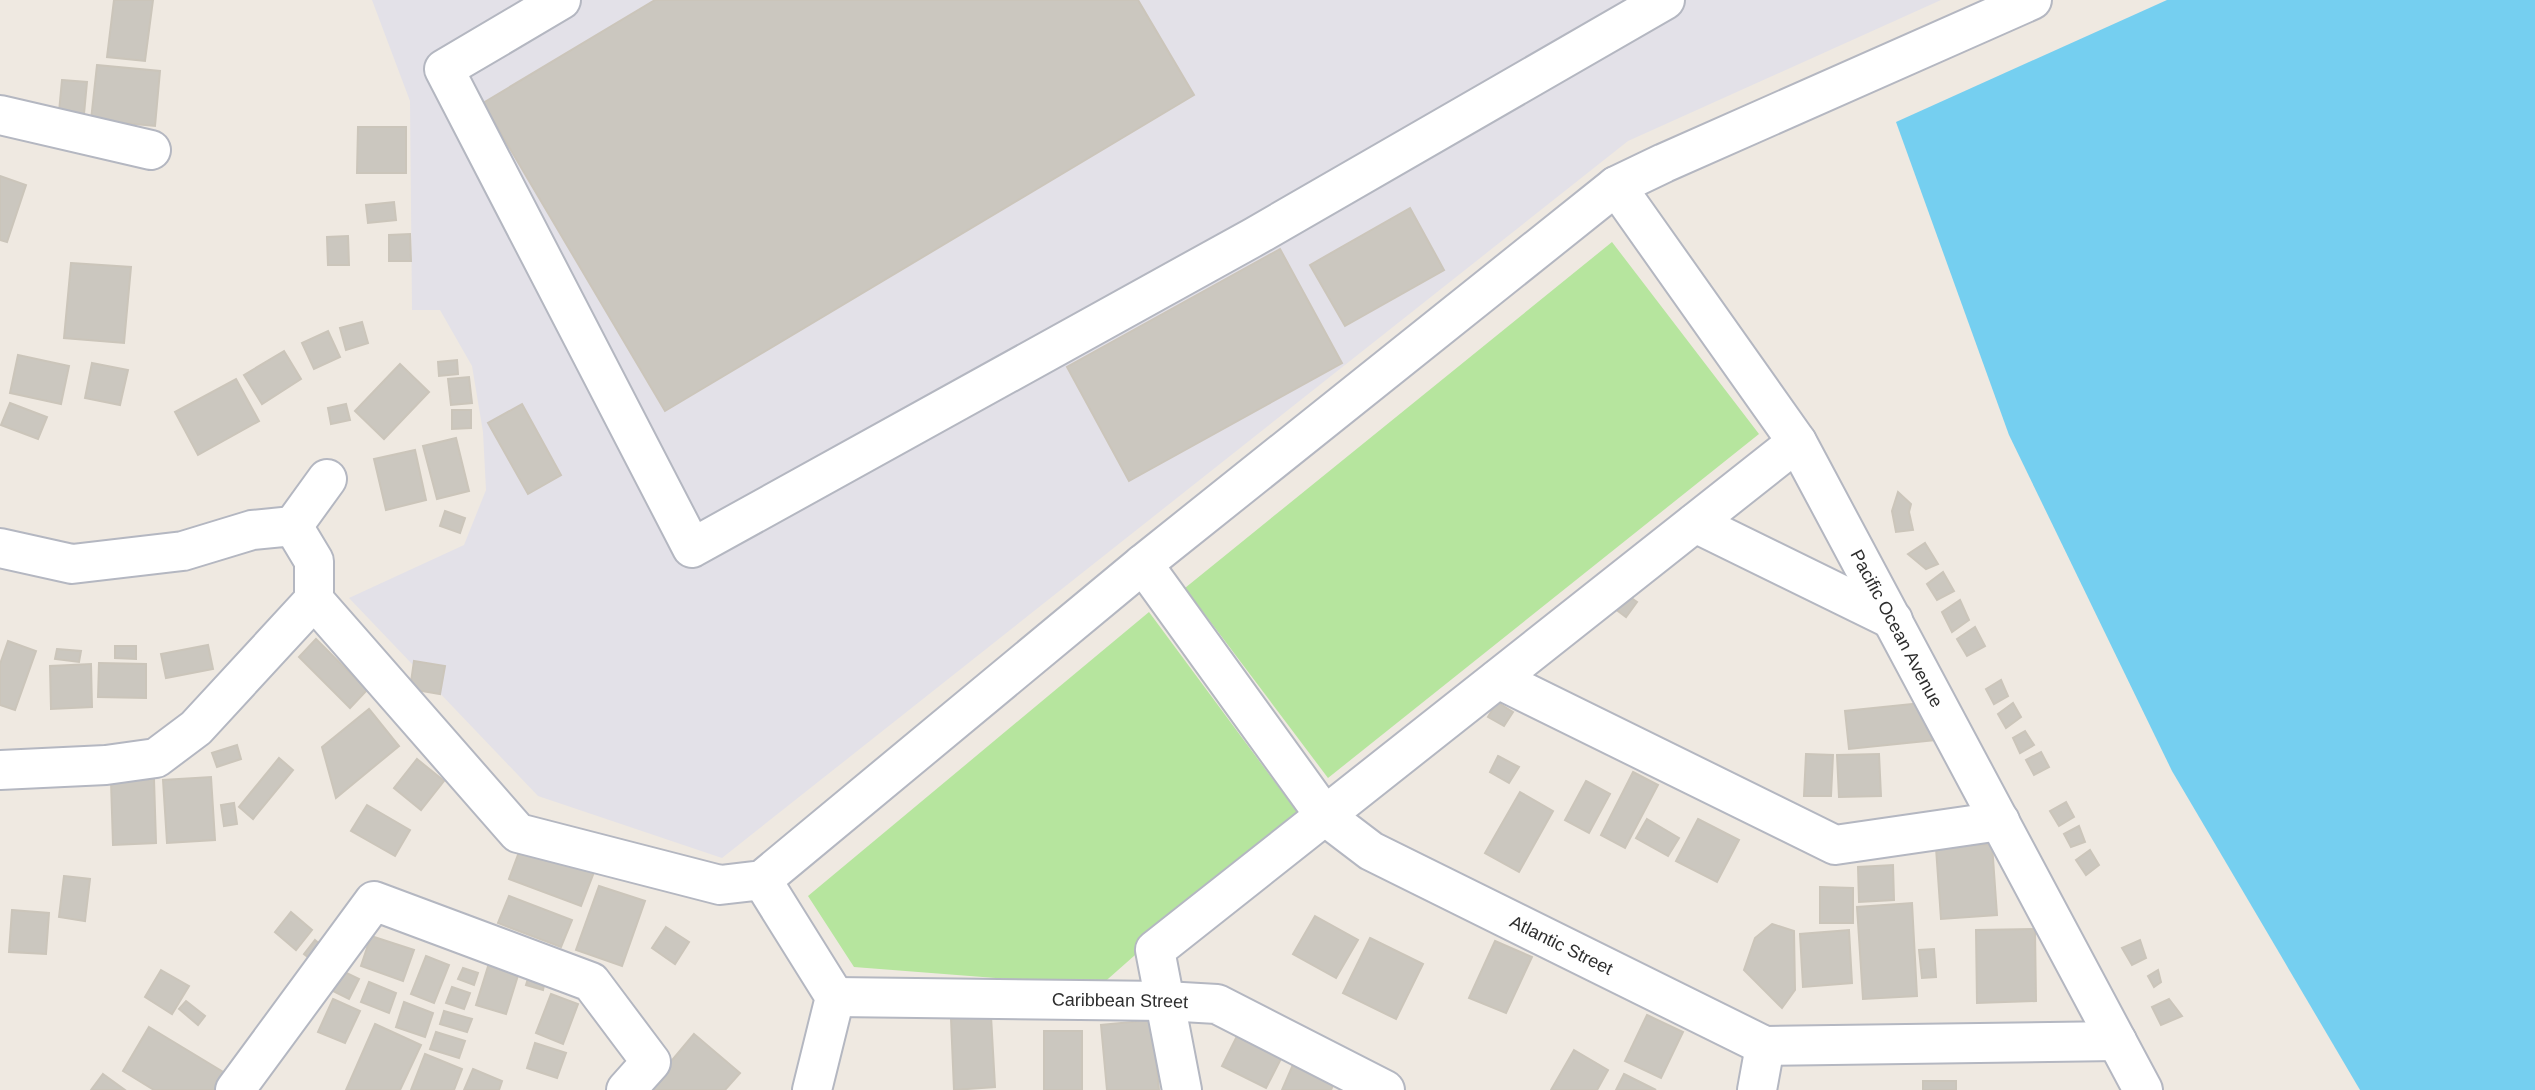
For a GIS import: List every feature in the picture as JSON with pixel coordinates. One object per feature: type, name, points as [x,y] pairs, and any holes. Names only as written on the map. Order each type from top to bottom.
[{"type":"street","points":[[561,0],[444,69],[692,548],[1254,237],[1665,0]]},
{"type":"street","points":[[293,526],[314,561],[314,600],[518,833],[720,886],[762,880],[1143,564],[1616,186],[2032,0]]},
{"type":"street","points":[[0,115],[151,150]]},
{"type":"street","name":"Pacific Ocean Avenue","points":[[1616,186],[1797,442],[2143,1090]]},
{"type":"street","points":[[1182,1090],[1155,950],[1797,442]]},
{"type":"street","points":[[0,548],[72,564],[183,551],[252,530],[293,526],[327,479]]},
{"type":"street","points":[[1695,523],[1893,620]]},
{"type":"street","name":"Atlantic Street","points":[[1143,564],[1325,816],[1371,851],[1765,1046],[2117,1041]]},
{"type":"street","points":[[0,770],[106,765],[156,758],[196,728],[314,600]]},
{"type":"street","points":[[1498,679],[1835,845],[2000,821]]},
{"type":"street","points":[[762,880],[835,997],[813,1090]]},
{"type":"street","points":[[235,1090],[374,901],[591,982],[651,1062],[625,1090]]},
{"type":"street","name":"Caribbean Street","points":[[835,997],[1217,1004],[1385,1090]]},
{"type":"street","points":[[1757,1090],[1765,1046]]},
{"type":"shaded area","points":[[372,0],[1941,0],[1628,141],[722,858],[538,796],[349,598],[464,545],[486,490],[483,432],[472,366],[440,310],[412,310],[410,101]]},
{"type":"green space","points":[[1612,242],[1759,434],[1328,778],[1185,588]]},
{"type":"green space","points":[[1149,612],[1297,812],[1100,986],[854,967],[808,896]]},
{"type":"water","points":[[2167,0],[2535,0],[2535,1090],[2360,1090],[2172,771],[2009,435],[1896,122]]},
{"type":"building","points":[[114,0],[153,0],[145,61],[107,57]]},
{"type":"building","points":[[655,0],[1138,0],[1194,95],[665,411],[483,103]]},
{"type":"building","points":[[97,65],[160,71],[155,126],[91,120]]},
{"type":"building","points":[[62,80],[87,82],[84,114],[59,112]]},
{"type":"building","points":[[358,127],[406,127],[406,173],[357,173]]},
{"type":"building","points":[[0,176],[26,185],[7,242],[0,240]]},
{"type":"building","points":[[394,202],[396,220],[368,223],[366,205]]},
{"type":"building","points":[[1410,208],[1444,270],[1345,326],[1310,265]]},
{"type":"building","points":[[410,234],[411,261],[389,261],[389,235]]},
{"type":"building","points":[[348,236],[349,265],[328,265],[327,237]]},
{"type":"building","points":[[1280,249],[1342,363],[1129,481],[1067,367]]},
{"type":"building","points":[[71,263],[131,267],[124,343],[64,338]]},
{"type":"building","points":[[362,322],[368,343],[346,350],[340,328]]},
{"type":"building","points":[[328,331],[340,357],[314,369],[302,343]]},
{"type":"building","points":[[284,351],[301,379],[262,404],[244,375]]},
{"type":"building","points":[[18,355],[69,366],[61,404],[10,393]]},
{"type":"building","points":[[457,360],[458,374],[439,376],[438,362]]},
{"type":"building","points":[[92,363],[128,370],[120,405],[85,398]]},
{"type":"building","points":[[400,364],[429,392],[384,439],[355,411]]},
{"type":"building","points":[[469,377],[472,403],[451,405],[448,379]]},
{"type":"building","points":[[236,379],[259,421],[198,455],[175,412]]},
{"type":"building","points":[[10,403],[47,417],[38,439],[1,425]]},
{"type":"building","points":[[346,404],[350,420],[331,424],[328,408]]},
{"type":"building","points":[[522,404],[561,475],[528,494],[488,423]]},
{"type":"building","points":[[452,410],[471,410],[471,428],[452,429]]},
{"type":"building","points":[[456,438],[469,491],[437,499],[423,446]]},
{"type":"building","points":[[415,450],[426,500],[386,510],[374,459]]},
{"type":"building","points":[[1898,492],[1911,504],[1909,512],[1913,530],[1896,532],[1892,511]]},
{"type":"building","points":[[445,511],[465,518],[460,533],[440,526]]},
{"type":"building","points":[[1925,543],[1938,564],[1926,569],[1908,554]]},
{"type":"building","points":[[1943,572],[1954,591],[1937,600],[1927,584]]},
{"type":"building","points":[[1620,590],[1637,602],[1626,617],[1610,605]]},
{"type":"building","points":[[1960,600],[1969,620],[1952,632],[1942,612]]},
{"type":"building","points":[[1975,627],[1985,646],[1967,656],[1957,639]]},
{"type":"building","points":[[316,639],[367,690],[350,708],[299,657]]},
{"type":"building","points":[[8,641],[36,651],[15,710],[0,705],[0,664]]},
{"type":"building","points":[[208,645],[213,669],[166,678],[161,654]]},
{"type":"building","points":[[115,646],[136,646],[136,659],[115,658]]},
{"type":"building","points":[[57,649],[81,651],[79,662],[55,659]]},
{"type":"building","points":[[414,661],[445,666],[440,694],[410,689]]},
{"type":"building","points":[[99,663],[146,664],[146,698],[98,697]]},
{"type":"building","points":[[91,664],[92,707],[51,709],[50,666]]},
{"type":"building","points":[[2001,680],[2008,696],[1994,704],[1986,689]]},
{"type":"building","points":[[1497,702],[1513,712],[1504,726],[1488,717]]},
{"type":"building","points":[[1931,702],[1935,740],[1849,749],[1845,711]]},
{"type":"building","points":[[2013,703],[2021,717],[2006,728],[1998,714]]},
{"type":"building","points":[[369,709],[399,746],[336,798],[322,747]]},
{"type":"building","points":[[2025,731],[2034,745],[2020,753],[2013,738]]},
{"type":"building","points":[[237,745],[241,759],[217,767],[212,753]]},
{"type":"building","points":[[2041,752],[2049,767],[2034,775],[2026,760]]},
{"type":"building","points":[[1806,754],[1833,755],[1831,796],[1804,796]]},
{"type":"building","points":[[1879,754],[1881,796],[1839,797],[1837,755]]},
{"type":"building","points":[[1498,756],[1519,767],[1509,783],[1490,772]]},
{"type":"building","points":[[279,758],[293,770],[253,819],[239,807]]},
{"type":"building","points":[[417,759],[444,781],[421,810],[394,788]]},
{"type":"building","points":[[1633,772],[1658,785],[1625,848],[1601,835]]},
{"type":"building","points":[[211,777],[215,840],[167,843],[163,780]]},
{"type":"building","points":[[154,779],[156,843],[113,845],[111,781]]},
{"type":"building","points":[[1586,781],[1610,794],[1589,833],[1565,820]]},
{"type":"building","points":[[1520,792],[1553,811],[1519,872],[1485,853]]},
{"type":"building","points":[[2066,802],[2074,817],[2059,826],[2050,811]]},
{"type":"building","points":[[234,803],[237,824],[224,826],[221,805]]},
{"type":"building","points":[[367,805],[410,830],[395,856],[351,831]]},
{"type":"building","points":[[1647,819],[1679,838],[1668,856],[1636,838]]},
{"type":"building","points":[[1698,819],[1739,840],[1717,882],[1676,861]]},
{"type":"building","points":[[2079,826],[2085,842],[2071,847],[2064,834]]},
{"type":"building","points":[[522,844],[594,872],[581,906],[509,879]]},
{"type":"building","points":[[1992,844],[1997,915],[1941,919],[1936,848]]},
{"type":"building","points":[[2090,850],[2099,865],[2086,875],[2076,860]]},
{"type":"building","points":[[1893,865],[1894,900],[1859,902],[1858,867]]},
{"type":"building","points":[[64,876],[90,879],[85,921],[59,917]]},
{"type":"building","points":[[599,886],[645,901],[622,966],[576,950]]},
{"type":"building","points":[[1820,887],[1853,888],[1853,923],[1820,923]]},
{"type":"building","points":[[509,896],[572,920],[561,947],[498,923]]},
{"type":"building","points":[[1912,903],[1917,996],[1863,999],[1857,907]]},
{"type":"building","points":[[12,910],[49,913],[46,954],[9,952]]},
{"type":"building","points":[[291,912],[312,930],[296,950],[275,932]]},
{"type":"building","points":[[1315,916],[1358,940],[1336,978],[1293,954]]},
{"type":"building","points":[[1772,924],[1794,931],[1795,990],[1782,1008],[1744,970],[1755,938]]},
{"type":"building","points":[[666,927],[689,942],[675,964],[652,948]]},
{"type":"building","points":[[2035,929],[2036,1001],[1977,1003],[1976,930]]},
{"type":"building","points":[[1849,930],[1852,983],[1803,987],[1800,934]]},
{"type":"building","points":[[371,936],[414,950],[403,981],[361,966]]},
{"type":"building","points":[[1370,938],[1423,964],[1396,1019],[1343,993]]},
{"type":"building","points":[[315,940],[329,952],[318,965],[304,954]]},
{"type":"building","points":[[2140,940],[2146,958],[2132,965],[2122,948]]},
{"type":"building","points":[[1495,941],[1532,957],[1506,1013],[1469,998]]},
{"type":"building","points":[[1934,949],[1936,977],[1922,978],[1919,950]]},
{"type":"building","points":[[426,956],[449,965],[434,1003],[411,994]]},
{"type":"building","points":[[490,960],[520,969],[506,1014],[476,1005]]},
{"type":"building","points":[[336,968],[359,979],[349,999],[327,988]]},
{"type":"building","points":[[463,968],[478,973],[474,985],[458,979]]},
{"type":"building","points":[[161,970],[189,986],[172,1014],[145,997]]},
{"type":"building","points":[[2158,970],[2161,982],[2154,987],[2148,976]]},
{"type":"building","points":[[530,972],[546,977],[543,990],[526,985]]},
{"type":"building","points":[[369,982],[396,993],[389,1013],[361,1002]]},
{"type":"building","points":[[452,987],[470,993],[464,1009],[446,1003]]},
{"type":"building","points":[[551,994],[578,1004],[563,1044],[536,1033]]},
{"type":"building","points":[[333,999],[360,1011],[345,1043],[318,1032]]},
{"type":"building","points":[[2169,999],[2182,1016],[2161,1025],[2152,1007]]},
{"type":"building","points":[[186,1001],[205,1016],[198,1025],[179,1009]]},
{"type":"building","points":[[404,1002],[433,1013],[425,1037],[396,1027]]},
{"type":"building","points":[[444,1011],[472,1019],[467,1032],[440,1024]]},
{"type":"building","points":[[1647,1015],[1683,1032],[1661,1078],[1625,1061]]},
{"type":"building","points":[[991,1016],[995,1087],[954,1090],[951,1019]]},
{"type":"building","points":[[1152,1020],[1159,1090],[1107,1090],[1101,1025]]},
{"type":"building","points":[[375,1024],[421,1045],[400,1090],[346,1090]]},
{"type":"building","points":[[1243,1024],[1287,1047],[1266,1088],[1222,1066]]},
{"type":"building","points":[[149,1027],[225,1073],[215,1090],[154,1090],[123,1071]]},
{"type":"building","points":[[1044,1031],[1082,1031],[1082,1090],[1044,1090]]},
{"type":"building","points":[[436,1032],[465,1041],[459,1058],[430,1049]]},
{"type":"building","points":[[694,1034],[740,1073],[725,1090],[647,1090]]},
{"type":"building","points":[[535,1043],[566,1053],[557,1078],[527,1068]]},
{"type":"building","points":[[1574,1050],[1608,1070],[1597,1090],[1551,1090]]},
{"type":"building","points":[[425,1054],[462,1069],[454,1090],[411,1090]]},
{"type":"building","points":[[1295,1060],[1336,1078],[1331,1090],[1282,1090]]},
{"type":"building","points":[[473,1069],[502,1081],[499,1090],[464,1090]]},
{"type":"building","points":[[103,1074],[125,1090],[91,1090]]},
{"type":"building","points":[[1624,1074],[1656,1090],[1616,1090]]},
{"type":"building","points":[[1923,1081],[1956,1081],[1956,1090],[1923,1090]]}]
